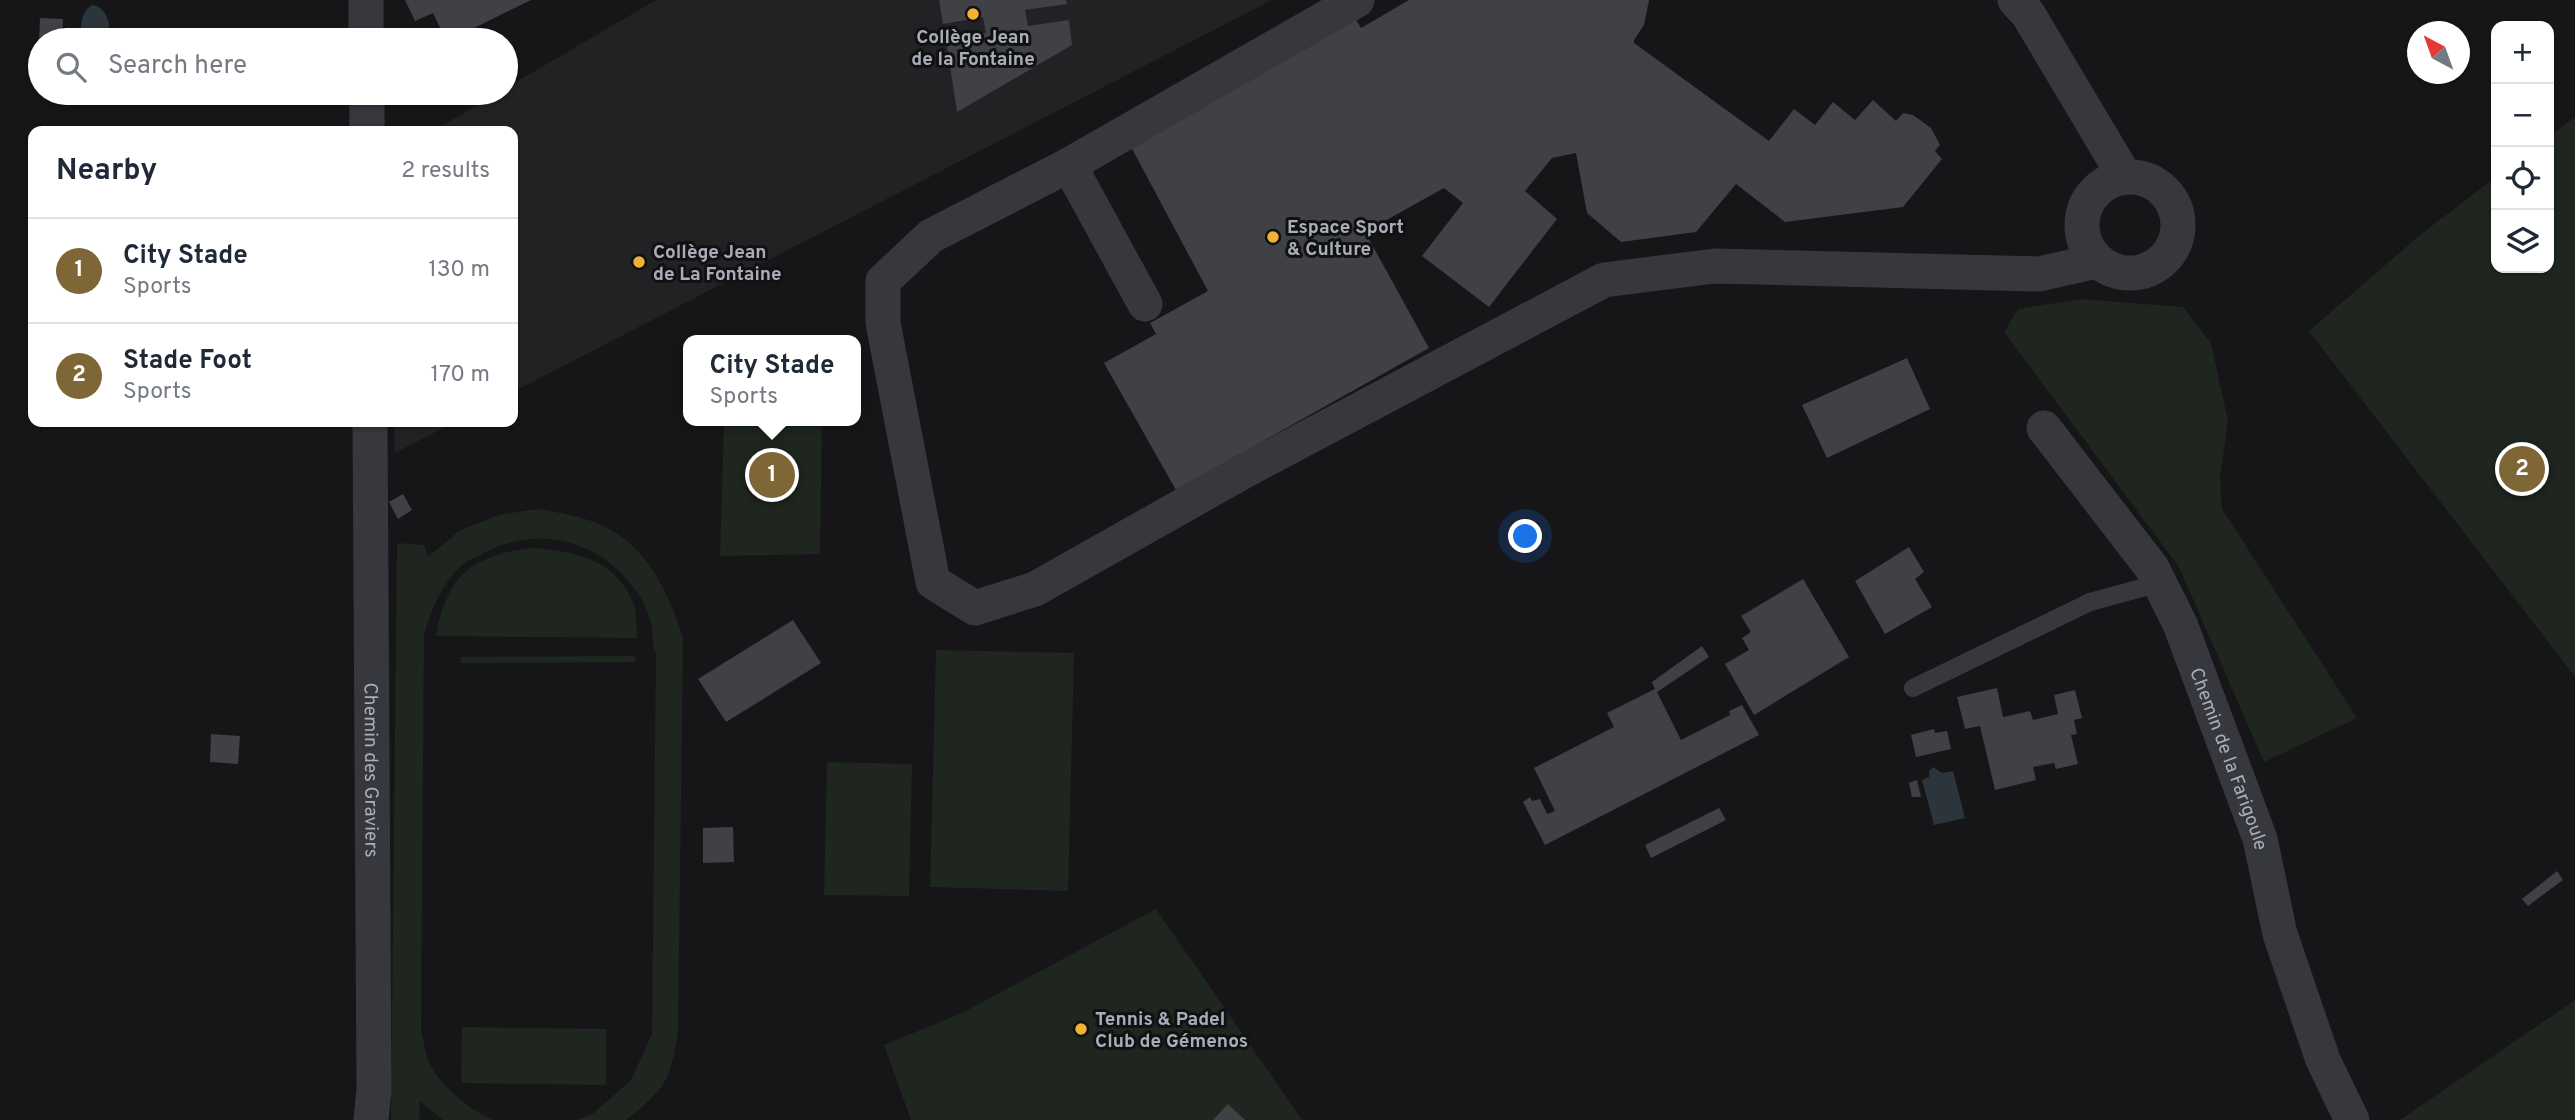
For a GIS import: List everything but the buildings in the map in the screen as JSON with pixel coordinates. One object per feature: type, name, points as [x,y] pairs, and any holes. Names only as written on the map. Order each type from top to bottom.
[{"type":"street","points":[[366,0],[366,28]]},
{"type":"street","points":[[1357,0],[1069,165],[931,236],[883,281],[883,323],[933,582],[975,608],[1035,589],[1246,470],[1604,280],[1715,266],[2039,274],[2097,261]]},
{"type":"street","points":[[2015,0],[2028,14],[2125,177]]},
{"type":"street","points":[[367,105],[367,126]]},
{"type":"street","points":[[1069,165],[1145,304]]},
{"type":"street","points":[[2125,177],[2147,180],[2171,198],[2177,214],[2178,230],[2169,253],[2157,265],[2143,271],[2126,273],[2097,261],[2083,237],[2084,210],[2092,196],[2109,182],[2125,177]]},
{"type":"street","name":"Chemin des Graviers","points":[[370,427],[372,1120]]},
{"type":"street","name":"Chemin de la Farigoule","points":[[2044,428],[2152,568],[2180,624],[2260,839],[2280,934],[2323,1060],[2352,1120]]},
{"type":"lane","points":[[1913,688],[2090,602],[2160,583]]},
{"type":"shaded area","name":"Collège Jean de La Fontaine","points":[[656,0],[1272,0],[518,389],[518,126],[442,126],[477,105],[518,105],[518,81]]},
{"type":"shaded area","points":[[92,5],[102,10],[109,28],[81,28],[88,8]]},
{"type":"shaded area","points":[[2575,117],[2575,677],[2309,331],[2420,235],[2491,181],[2491,273],[2554,273],[2554,133]]},
{"type":"shaded area","points":[[2081,299],[2183,307],[2211,343],[2228,421],[2220,478],[2222,509],[2357,718],[2264,762],[2179,567],[2004,332],[2018,309]]},
{"type":"shaded area","points":[[724,426],[822,426],[820,554],[720,556]]},
{"type":"shaded area","points":[[394,427],[445,427],[395,453]]},
{"type":"shaded area","points":[[537,509],[594,522],[625,539],[657,577],[672,606],[683,637],[678,1032],[673,1057],[662,1086],[626,1120],[577,1120],[594,1113],[631,1080],[652,1034],[656,654],[649,615],[643,601],[624,576],[607,561],[569,542],[527,539],[505,544],[472,559],[457,570],[439,596],[424,636],[421,1030],[431,1067],[445,1085],[473,1109],[493,1120],[443,1120],[420,1101],[419,1120],[391,1120],[397,543],[424,545],[428,557],[459,531],[499,515]]},
{"type":"shaded area","points":[[531,548],[578,555],[605,567],[626,589],[634,605],[637,638],[436,636],[447,598],[465,572],[493,556]]},
{"type":"shaded area","points":[[936,650],[1074,653],[1068,891],[930,887]]},
{"type":"shaded area","points":[[635,656],[635,662],[461,663],[461,657]]},
{"type":"shaded area","points":[[827,762],[912,764],[909,896],[824,895]]},
{"type":"shaded area","points":[[1933,767],[1942,773],[1953,771],[1965,818],[1934,825],[1922,780],[1929,777],[1929,771]]},
{"type":"shaded area","name":"Tennis & Padel Club de Gémenos","points":[[1156,909],[1302,1120],[911,1120],[884,1045],[962,1013]]},
{"type":"shaded area","points":[[2575,1000],[2575,1120],[2400,1120]]},
{"type":"shaded area","points":[[462,1027],[606,1029],[606,1085],[461,1083]]},
{"type":"place","name":"Collège Jean de la Fontaine","points":[[973,14]]},
{"type":"place","name":"Espace Sport & Culture","points":[[1273,237]]},
{"type":"place","name":"Collège Jean de La Fontaine","points":[[639,262]]},
{"type":"place","name":"Stade Foot","points":[[2522,469]]},
{"type":"place","name":"City Stade","points":[[772,475]]},
{"type":"place","name":"Tennis & Padel Club de Gémenos","points":[[1081,1029]]}]
